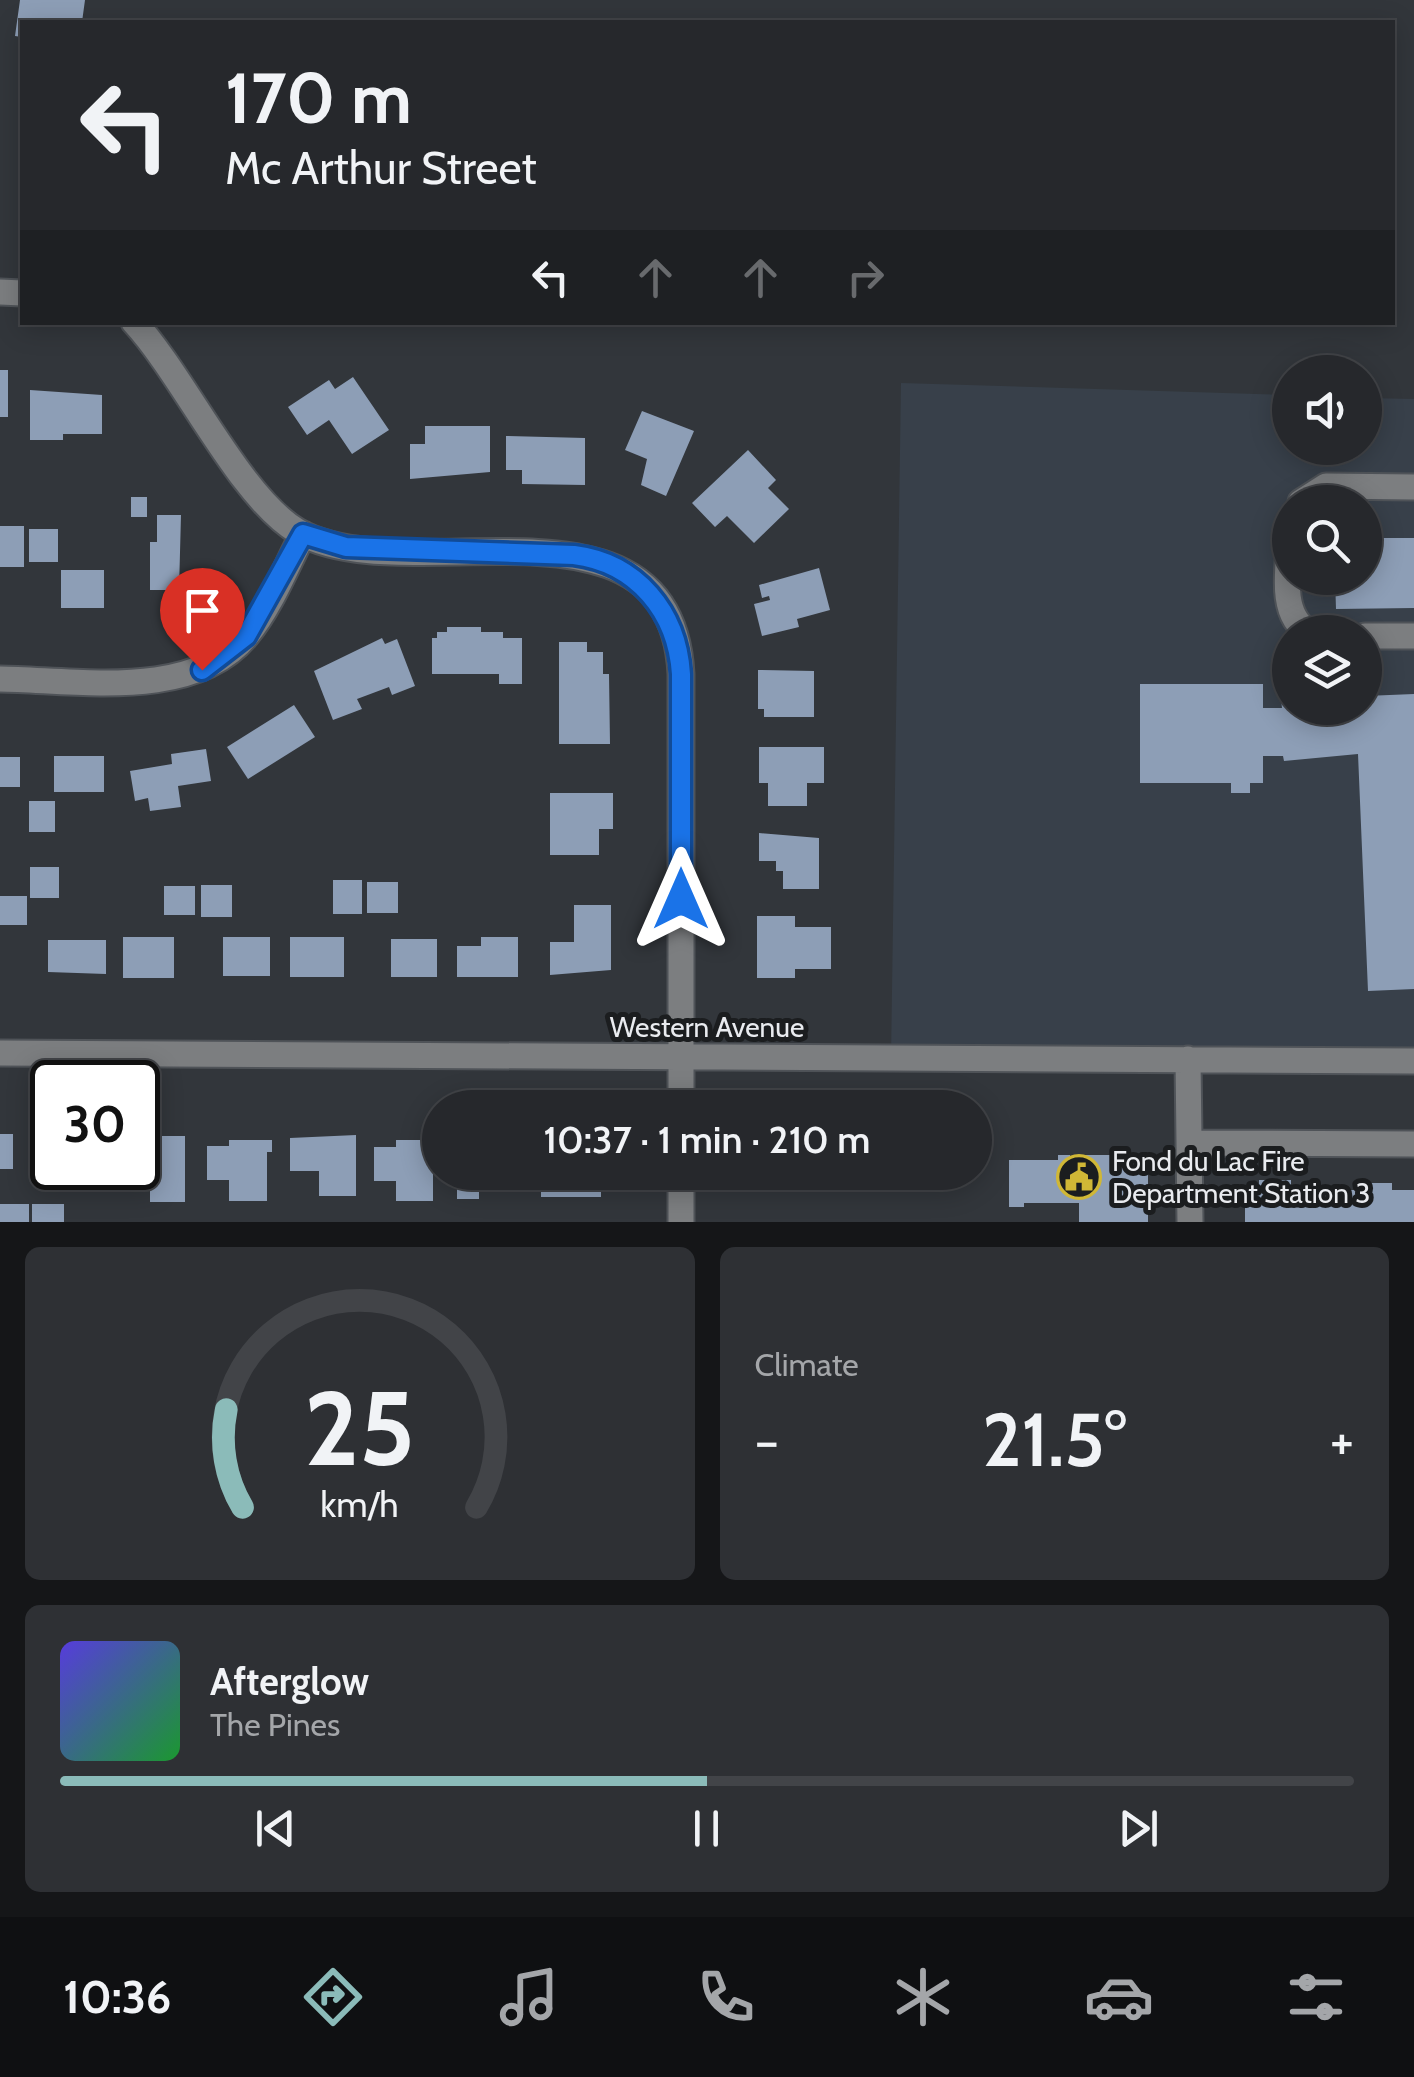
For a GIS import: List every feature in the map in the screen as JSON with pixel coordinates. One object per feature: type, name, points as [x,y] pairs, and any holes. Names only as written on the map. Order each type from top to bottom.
[{"type":"street","points":[[136,325],[266,504],[303,534],[346,547],[581,556],[622,570],[658,604],[677,643],[681,674],[680,1090]]},
{"type":"street","points":[[1382,487],[1414,487]]},
{"type":"street","points":[[0,679],[160,680],[202,670],[246,636],[303,534]]},
{"type":"street","points":[[1382,636],[1414,636]]},
{"type":"street","name":"Western Avenue","points":[[0,1053],[1414,1060]]},
{"type":"street","points":[[1188,1059],[1190,1222]]},
{"type":"street","points":[[1189,1142],[1414,1144]]},
{"type":"street","points":[[680,1190],[680,1222]]},
{"type":"shaded area","points":[[901,383],[1272,394],[1272,465],[1382,465],[1382,398],[1414,399],[1414,1061],[891,1058]]},
{"type":"building","points":[[20,0],[85,0],[82,20],[20,20],[20,37],[15,36]]},
{"type":"building","points":[[0,370],[8,370],[8,417],[0,417]]},
{"type":"building","points":[[353,377],[389,430],[352,454],[329,420],[307,435],[288,407],[329,380],[335,389]]},
{"type":"building","points":[[30,390],[102,395],[102,434],[63,434],[63,440],[30,440]]},
{"type":"building","points":[[642,411],[694,431],[666,496],[641,485],[647,459],[625,450]]},
{"type":"building","points":[[425,426],[490,426],[490,472],[410,479],[410,444],[425,444]]},
{"type":"building","points":[[506,436],[585,438],[585,485],[522,484],[522,470],[506,470]]},
{"type":"building","points":[[748,450],[776,480],[768,488],[789,509],[754,543],[727,516],[715,527],[692,503]]},
{"type":"building","points":[[131,497],[147,497],[147,517],[131,517]]},
{"type":"building","points":[[157,515],[181,515],[179,590],[150,590],[150,542],[157,542]]},
{"type":"building","points":[[0,526],[24,526],[24,567],[0,567]]},
{"type":"building","points":[[29,529],[58,529],[58,562],[29,562]]},
{"type":"building","points":[[1382,538],[1414,538],[1414,608],[1336,609],[1336,595],[1382,595]]},
{"type":"building","points":[[819,568],[830,610],[797,619],[799,627],[762,636],[754,604],[770,600],[769,596],[762,598],[759,585]]},
{"type":"building","points":[[61,570],[104,570],[104,608],[61,608]]},
{"type":"building","points":[[447,627],[481,627],[481,632],[503,632],[503,638],[522,638],[522,684],[499,684],[499,674],[432,674],[432,638],[437,638],[437,632],[447,632]]},
{"type":"building","points":[[382,638],[385,644],[397,639],[415,686],[392,695],[389,687],[357,699],[362,709],[333,720],[314,671]]},
{"type":"building","points":[[559,642],[587,642],[587,652],[603,652],[603,674],[609,674],[610,744],[559,744]]},
{"type":"building","points":[[758,670],[814,671],[814,717],[764,717],[764,709],[758,709]]},
{"type":"building","points":[[1140,684],[1263,684],[1263,708],[1272,708],[1272,725],[1382,725],[1382,695],[1414,694],[1414,989],[1368,991],[1358,754],[1284,761],[1283,756],[1263,756],[1263,783],[1250,783],[1250,793],[1231,793],[1231,783],[1140,783]]},
{"type":"building","points":[[294,705],[315,737],[248,779],[227,747]]},
{"type":"building","points":[[759,747],[824,747],[824,783],[807,783],[807,806],[768,806],[768,783],[759,783]]},
{"type":"building","points":[[206,749],[211,781],[178,786],[181,807],[150,811],[148,798],[135,801],[130,771],[172,764],[171,754]]},
{"type":"building","points":[[54,756],[104,756],[104,792],[54,792]]},
{"type":"building","points":[[0,757],[20,757],[20,787],[0,787]]},
{"type":"building","points":[[550,793],[613,793],[613,829],[599,829],[599,855],[550,855]]},
{"type":"building","points":[[29,801],[55,801],[55,832],[29,832]]},
{"type":"building","points":[[759,833],[819,838],[819,889],[783,889],[783,871],[776,871],[776,861],[759,861]]},
{"type":"building","points":[[30,867],[59,867],[59,898],[30,898]]},
{"type":"building","points":[[333,880],[362,880],[362,914],[333,914]]},
{"type":"building","points":[[367,882],[398,882],[398,913],[367,913]]},
{"type":"building","points":[[201,885],[232,885],[232,917],[201,917]]},
{"type":"building","points":[[164,886],[195,886],[195,915],[164,915]]},
{"type":"building","points":[[0,896],[27,896],[27,925],[0,925]]},
{"type":"building","points":[[574,905],[611,905],[611,970],[550,975],[550,942],[574,942]]},
{"type":"building","points":[[757,916],[795,916],[795,927],[831,927],[831,969],[795,969],[795,978],[757,978]]},
{"type":"building","points":[[123,937],[174,937],[174,978],[123,978]]},
{"type":"building","points":[[223,937],[270,937],[270,976],[223,976]]},
{"type":"building","points":[[290,937],[344,937],[344,977],[290,977]]},
{"type":"building","points":[[481,937],[518,937],[518,977],[457,977],[457,946],[481,946]]},
{"type":"building","points":[[391,939],[437,939],[437,977],[391,977]]},
{"type":"building","points":[[48,940],[106,940],[106,974],[48,972]]},
{"type":"building","points":[[0,1134],[13,1134],[13,1169],[0,1169]]},
{"type":"building","points":[[356,1135],[356,1196],[319,1196],[319,1171],[290,1171],[290,1138]]},
{"type":"building","points":[[160,1136],[185,1136],[185,1202],[150,1202],[150,1190],[160,1190]]},
{"type":"building","points":[[229,1140],[272,1140],[272,1152],[267,1152],[267,1201],[229,1201],[229,1180],[207,1180],[207,1146],[229,1146]]},
{"type":"building","points":[[396,1140],[422,1140],[422,1190],[433,1190],[433,1201],[396,1201],[396,1181],[374,1181],[374,1147],[396,1147]]},
{"type":"building","name":"Fond du Lac Fire Department Station 3","points":[[1058,1155],[1079,1160],[1079,1155],[1148,1155],[1148,1222],[1079,1222],[1079,1203],[1024,1203],[1024,1207],[1009,1207],[1009,1160],[1058,1160]]},
{"type":"building","points":[[1259,1180],[1291,1180],[1291,1190],[1361,1190],[1361,1183],[1392,1183],[1392,1190],[1414,1190],[1414,1222],[1245,1222],[1245,1190],[1259,1190]]},
{"type":"building","points":[[457,1190],[479,1190],[479,1199],[457,1199]]},
{"type":"building","points":[[541,1190],[601,1190],[601,1197],[541,1197]]},
{"type":"building","points":[[0,1204],[29,1204],[29,1222],[0,1222]]},
{"type":"building","points":[[32,1204],[64,1204],[64,1222],[32,1222]]},
{"type":"place","name":"Fond du Lac Fire Department Station 3","points":[[1079,1177]]},
{"type":"route","points":[[202,670],[228,654],[246,636],[303,534],[346,547],[574,555],[610,564],[651,594],[668,620],[680,655],[681,899]]}]
